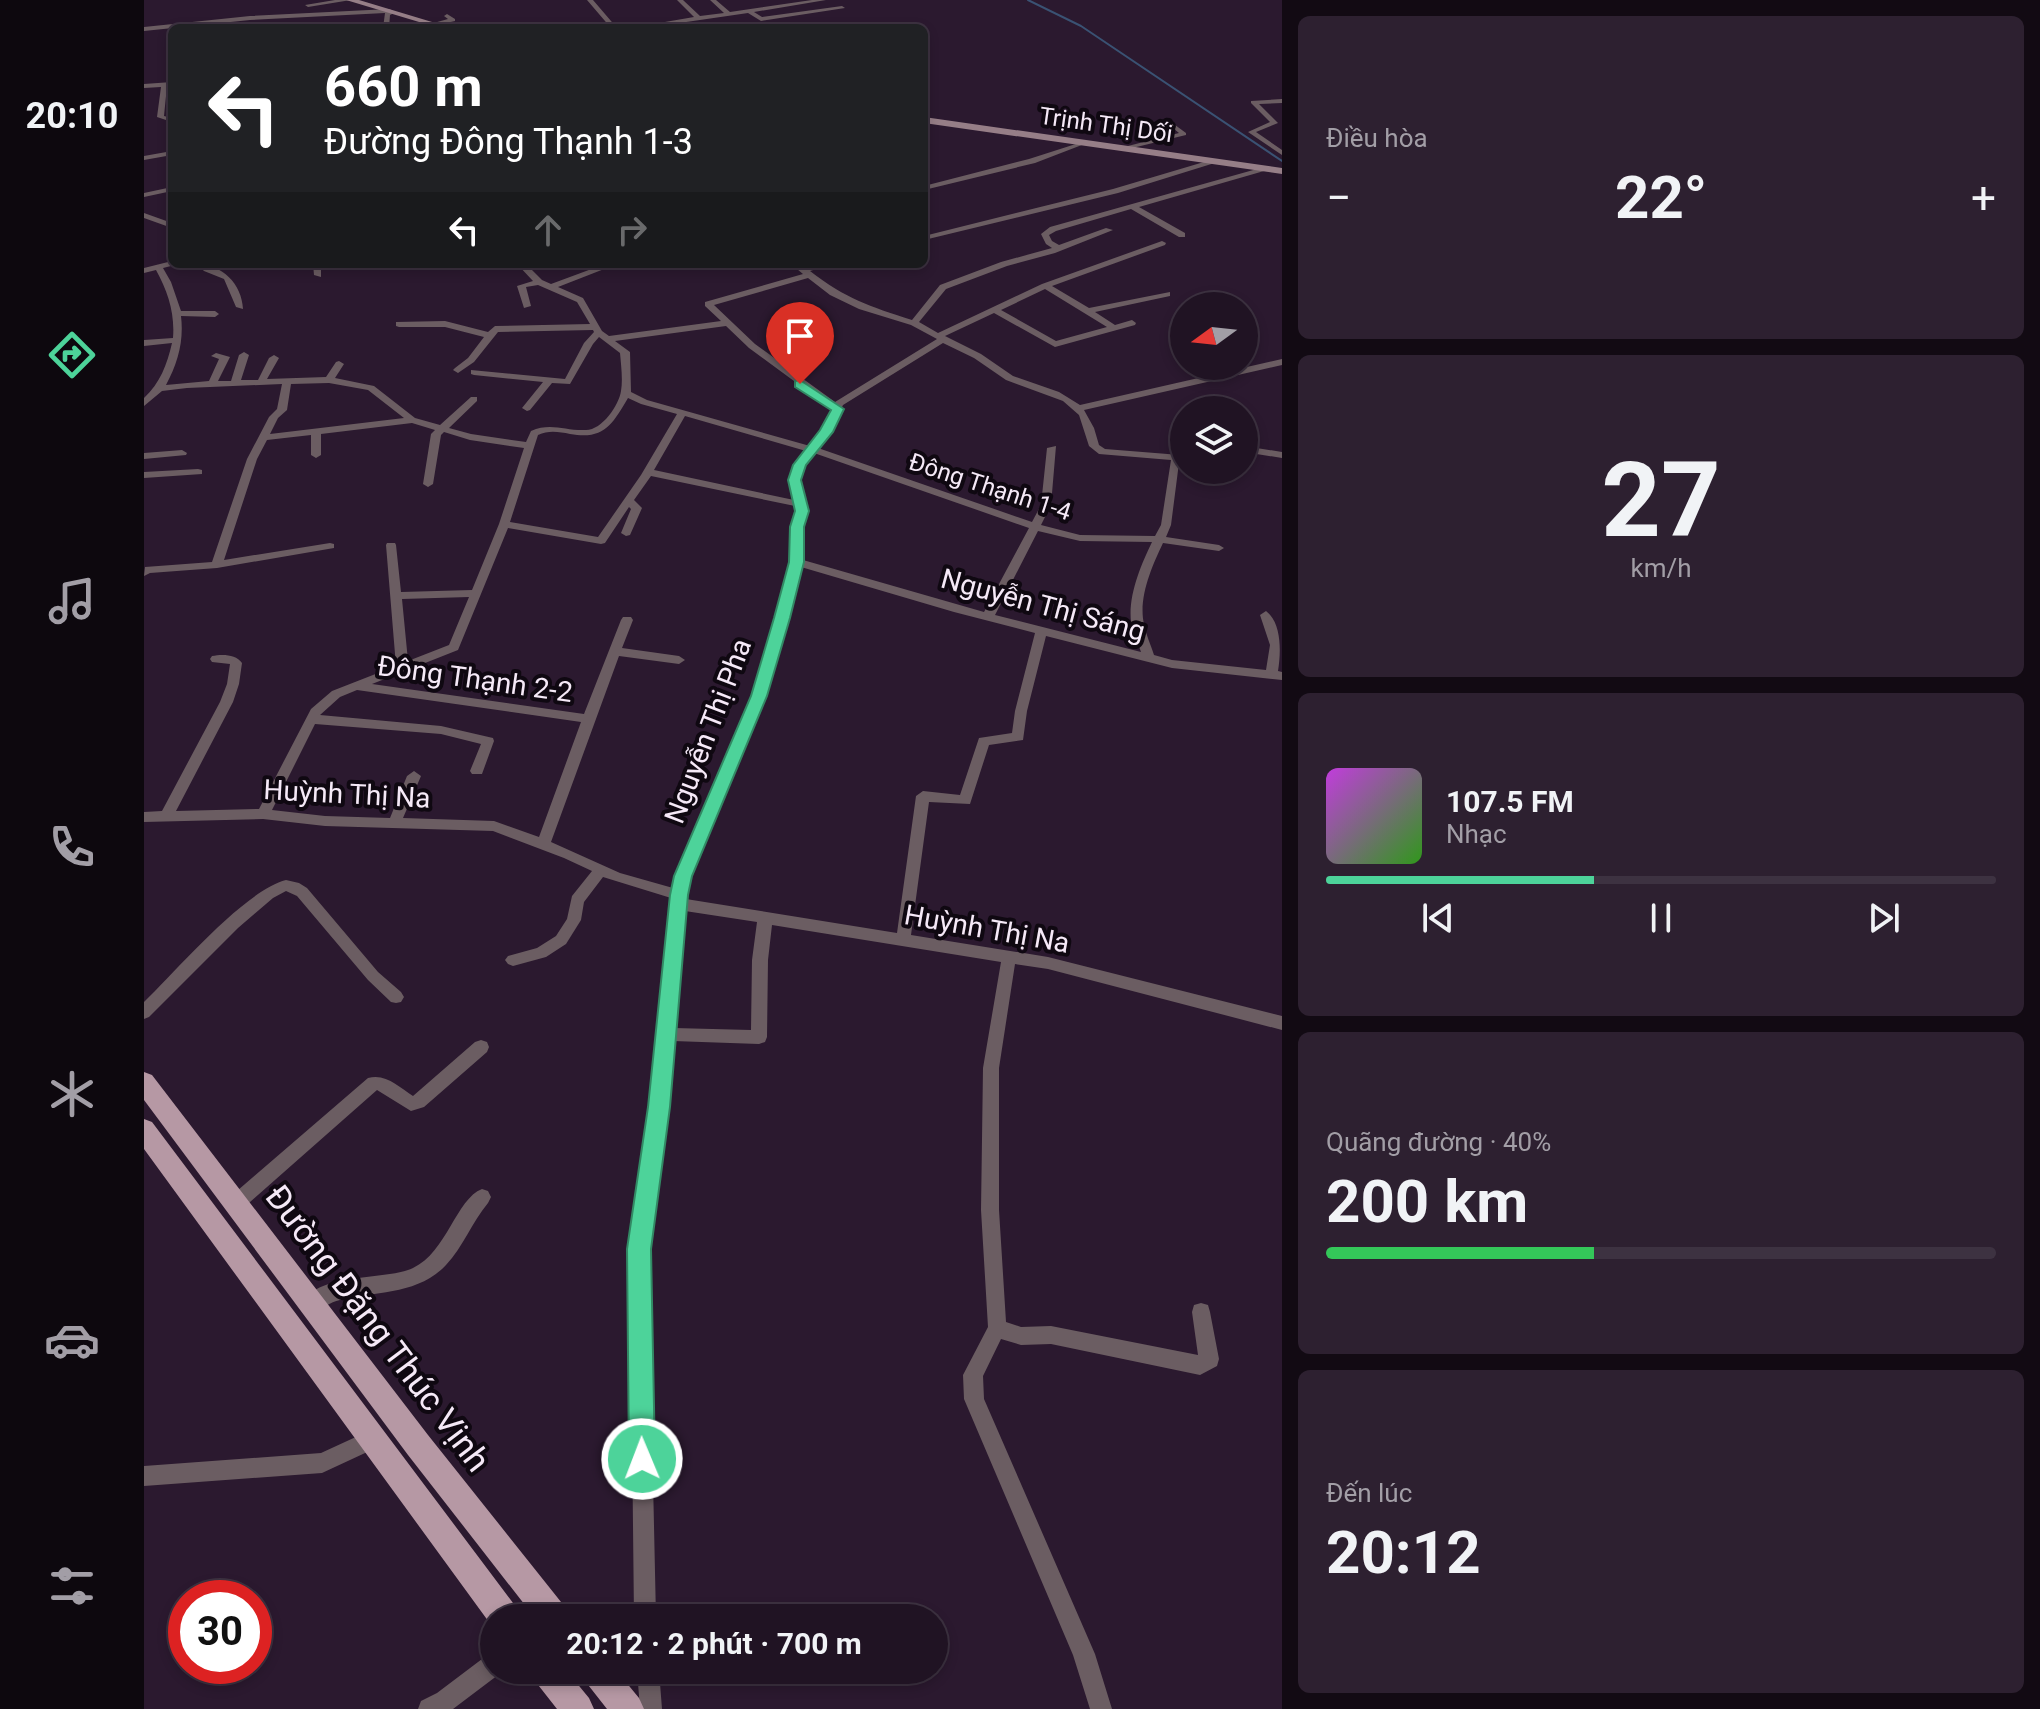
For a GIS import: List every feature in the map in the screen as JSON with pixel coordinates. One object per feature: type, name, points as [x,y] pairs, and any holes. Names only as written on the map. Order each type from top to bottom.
[{"type":"main road","points":[[349,0],[433,24]]},
{"type":"main road","name":"Trịnh Thị Dối","points":[[928,121],[1275,170]]},
{"type":"main road","name":"Đường Đặng Thúc Vịnh","points":[[144,1082],[543,1604]]},
{"type":"main road","points":[[146,1136],[494,1604]]},
{"type":"main road","points":[[557,1684],[578,1709]]},
{"type":"main road","points":[[607,1684],[628,1709]]},
{"type":"street","points":[[308,5],[349,0]]},
{"type":"street","points":[[590,0],[611,24]]},
{"type":"street","points":[[680,0],[698,18]]},
{"type":"street","points":[[713,0],[729,14]]},
{"type":"street","points":[[659,24],[823,0]]},
{"type":"street","points":[[761,19],[842,8]]},
{"type":"street","points":[[749,11],[768,24]]},
{"type":"street","points":[[212,24],[391,12]]},
{"type":"street","points":[[386,24],[387,14],[391,12]]},
{"type":"street","points":[[312,24],[334,21],[334,15]]},
{"type":"street","points":[[433,24],[453,20],[447,16]]},
{"type":"street","points":[[144,29],[168,27]]},
{"type":"street","points":[[144,86],[168,84],[160,117],[168,119]]},
{"type":"street","points":[[1282,101],[1253,102],[1275,123],[1251,132],[1282,153]]},
{"type":"street","points":[[1124,148],[1184,134],[1171,124]]},
{"type":"street","points":[[928,187],[981,175],[1084,143]]},
{"type":"street","points":[[144,158],[168,154]]},
{"type":"street","points":[[928,237],[1115,191],[1217,161]]},
{"type":"street","points":[[1058,248],[1049,242],[1045,234],[1077,221],[1275,170]]},
{"type":"street","points":[[144,195],[168,190]]},
{"type":"street","points":[[1131,206],[1182,235]]},
{"type":"street","points":[[144,215],[168,224]]},
{"type":"street","points":[[914,323],[943,287],[1109,230]]},
{"type":"street","name":"Nguyễn Thị Pha","points":[[645,1604],[639,1249],[659,1107],[679,899],[683,876],[759,696],[797,562],[800,504],[794,480],[799,465],[826,432],[839,403],[940,337],[1045,286],[1162,243]]},
{"type":"street","points":[[144,271],[168,264]]},
{"type":"street","points":[[144,403],[159,389],[173,365],[177,340],[174,291],[158,267]]},
{"type":"street","points":[[204,268],[221,272],[228,278],[240,307]]},
{"type":"street","points":[[317,268],[318,275]]},
{"type":"street","points":[[525,268],[539,282]]},
{"type":"street","points":[[553,286],[602,268]]},
{"type":"street","points":[[801,268],[833,293],[862,307],[914,323],[980,357],[1014,380],[1059,395],[1085,414],[1094,446],[1103,452],[1170,457]]},
{"type":"street","points":[[819,268],[708,304],[726,323],[800,384],[838,409]]},
{"type":"street","points":[[263,814],[311,719],[336,694],[454,647],[504,524],[534,433],[549,428],[591,433],[600,430],[626,393],[625,352],[600,333],[580,300],[539,282],[521,286],[527,306]]},
{"type":"street","points":[[1045,286],[1114,328]]},
{"type":"street","points":[[1089,311],[1167,294]]},
{"type":"street","points":[[993,309],[1055,344],[1132,323]]},
{"type":"street","points":[[176,313],[215,314]]},
{"type":"street","points":[[458,370],[471,360],[487,335],[495,329],[600,333],[726,323]]},
{"type":"street","points":[[399,324],[445,324],[487,335]]},
{"type":"street","points":[[474,372],[567,382],[577,372],[588,342],[600,333]]},
{"type":"street","points":[[144,343],[177,340]]},
{"type":"street","points":[[235,383],[244,355]]},
{"type":"street","points":[[212,384],[225,357],[216,356]]},
{"type":"street","points":[[261,382],[274,358]]},
{"type":"street","points":[[494,374],[504,362]]},
{"type":"street","points":[[1080,408],[1282,362]]},
{"type":"street","points":[[329,380],[339,364]]},
{"type":"street","points":[[159,389],[329,380],[371,388],[412,420],[470,437],[530,446]]},
{"type":"street","points":[[527,408],[550,380]]},
{"type":"street","points":[[217,565],[262,438],[282,410],[287,381]]},
{"type":"street","name":"Đông Thạnh 1-4","points":[[626,393],[682,413],[811,449],[1033,526],[1080,538],[1160,539],[1219,548]]},
{"type":"street","points":[[428,484],[436,434],[474,399]]},
{"type":"street","points":[[504,524],[601,541],[682,413]]},
{"type":"street","points":[[262,438],[412,420]]},
{"type":"street","points":[[316,433],[316,455]]},
{"type":"street","points":[[988,616],[1046,505],[1052,448]]},
{"type":"street","points":[[1258,451],[1282,455]]},
{"type":"street","points":[[144,456],[182,453]]},
{"type":"street","points":[[159,455],[150,476],[198,472]]},
{"type":"street","points":[[647,472],[800,504]]},
{"type":"street","points":[[1149,658],[1137,622],[1138,604],[1145,569],[1166,525],[1172,484]]},
{"type":"street","points":[[626,533],[637,508],[628,501]]},
{"type":"street","points":[[391,545],[402,666]]},
{"type":"street","points":[[144,571],[217,565],[330,546]]},
{"type":"street","name":"Nguyễn Thị Sáng","points":[[797,562],[1172,664],[1276,676]]},
{"type":"street","points":[[397,596],[476,593]]},
{"type":"street","points":[[1266,615],[1276,645],[1276,676]]},
{"type":"street","points":[[543,845],[627,620]]},
{"type":"street","points":[[903,940],[923,796],[965,800],[984,741],[1018,737],[1024,698],[1042,630]]},
{"type":"street","points":[[615,651],[679,660]]},
{"type":"street","points":[[166,817],[208,735],[222,716],[229,694],[236,663],[216,659]]},
{"type":"street","name":"Đông Thạnh 2-2","points":[[354,686],[589,719]]},
{"type":"street","points":[[311,719],[441,730],[488,741],[477,771]]},
{"type":"street","points":[[394,824],[414,776]]},
{"type":"street","name":"Huỳnh Thị Na","points":[[144,817],[263,814],[394,824],[494,826],[616,877],[679,899],[765,919],[1048,963],[1282,1023]]},
{"type":"street","points":[[513,960],[541,953],[561,940],[574,920],[577,900],[601,870]]},
{"type":"street","points":[[144,1012],[258,901],[283,885],[293,885],[302,892],[373,976],[396,997]]},
{"type":"street","points":[[664,1034],[759,1037],[760,960],[765,919]]},
{"type":"street","points":[[1009,956],[991,1068],[990,1210],[997,1328],[973,1375],[974,1399],[1084,1654],[1101,1709]]},
{"type":"street","points":[[236,1203],[374,1083],[380,1083],[411,1104],[418,1102],[481,1047]]},
{"type":"street","points":[[312,1304],[323,1294],[401,1281],[428,1269],[448,1250],[482,1197]]},
{"type":"street","points":[[997,1328],[1021,1336],[1051,1335],[1200,1365],[1210,1359],[1201,1312]]},
{"type":"street","points":[[144,1476],[322,1463],[371,1440]]},
{"type":"street","points":[[429,1709],[480,1675]]},
{"type":"street","points":[[649,1684],[651,1709]]},
{"type":"waterway","points":[[1028,0],[1081,26],[1282,161]]},
{"type":"route","points":[[642,1459],[639,1249],[659,1107],[679,895],[683,876],[759,696],[782,618],[797,562],[797,527],[802,511],[794,480],[799,465],[826,432],[838,409],[800,384]]}]
